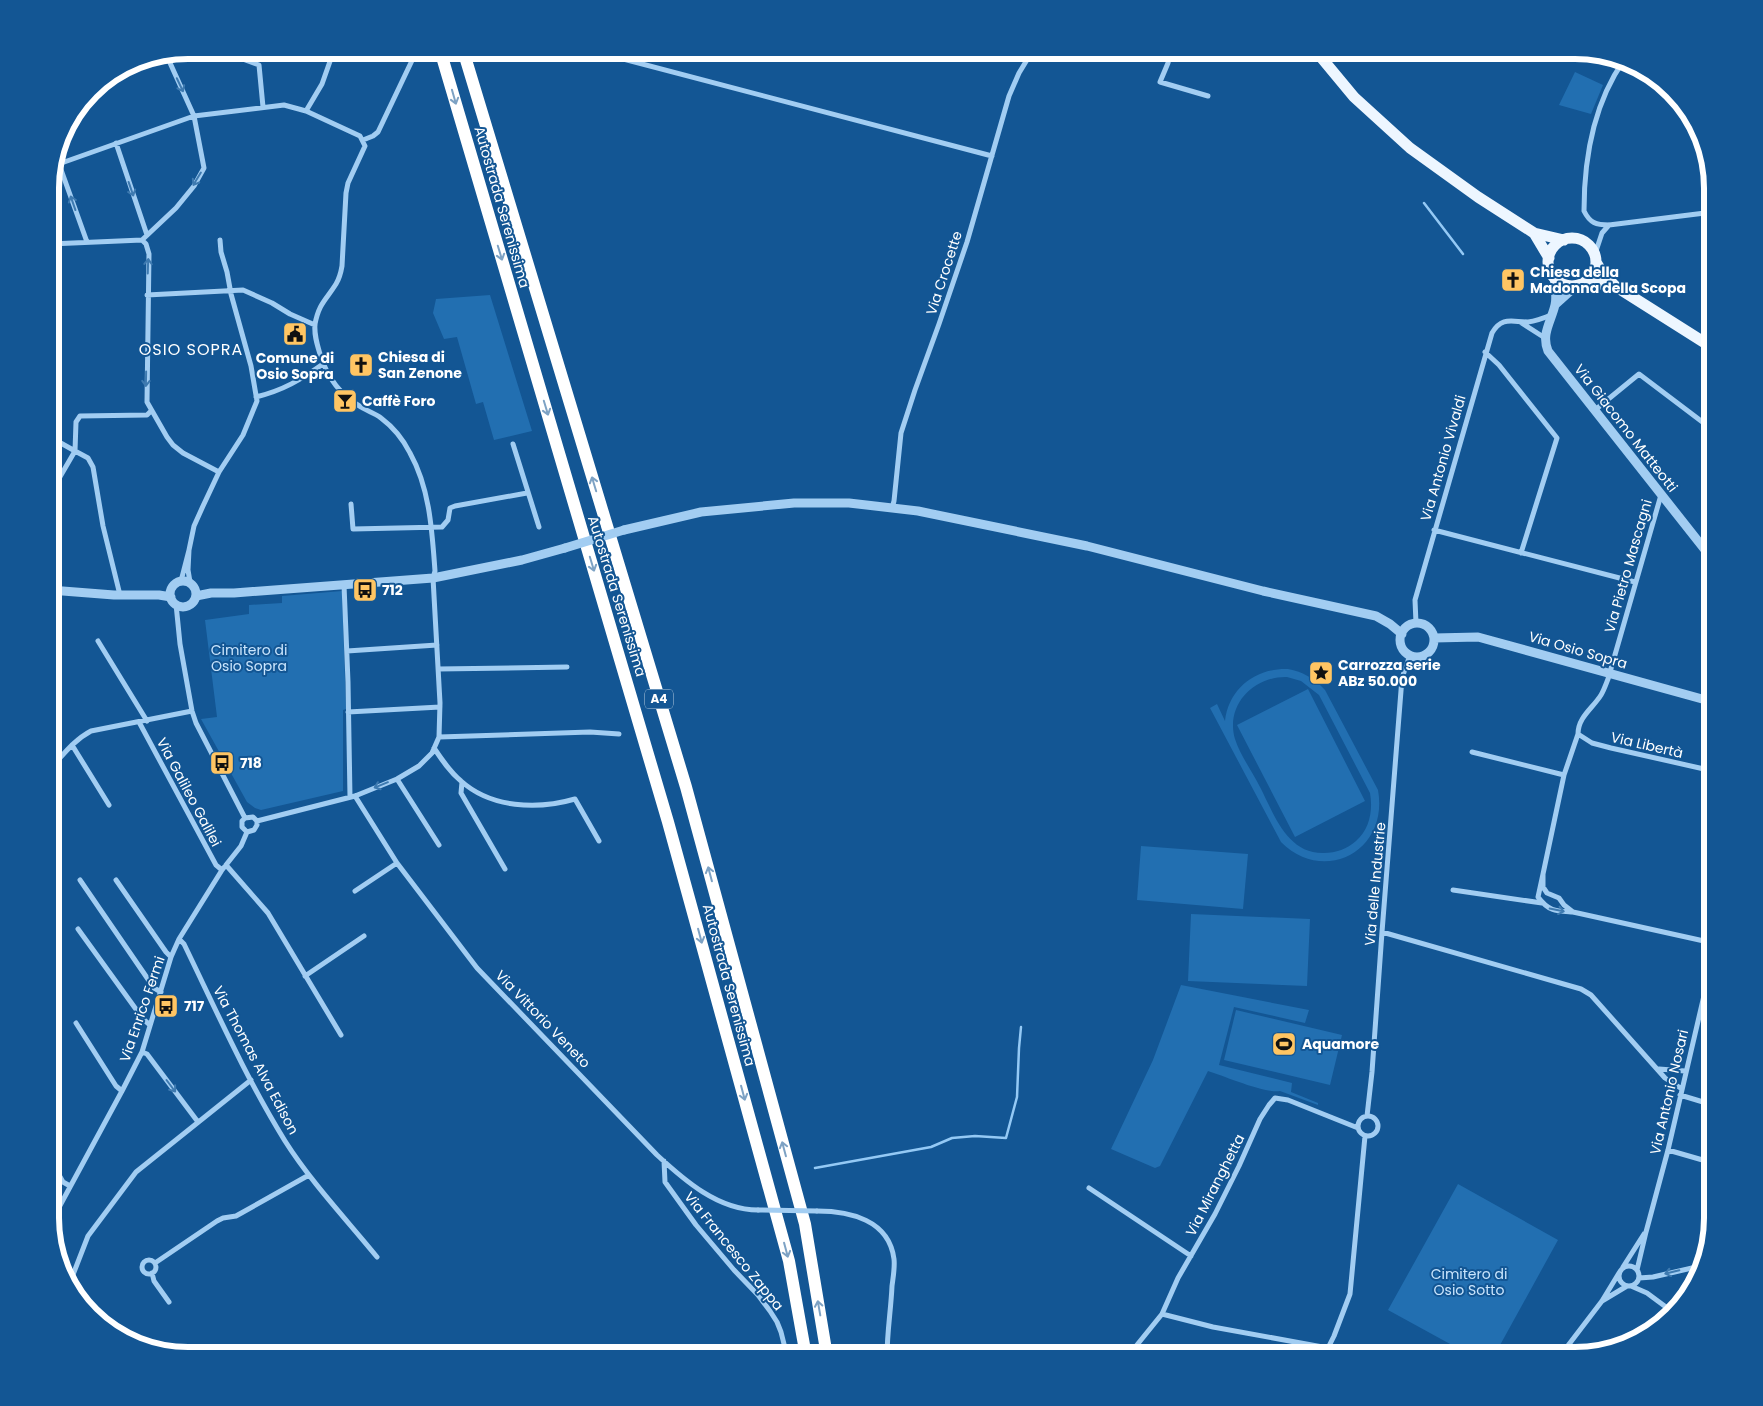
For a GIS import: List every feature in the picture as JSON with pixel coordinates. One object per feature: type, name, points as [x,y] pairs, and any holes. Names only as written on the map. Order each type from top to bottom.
[{"type":"highway","name":"Autostrada Serenissima","points":[[443,59],[668,822],[788,1261],[804,1347]]},
{"type":"highway","name":"Autostrada Serenissima","points":[[466,59],[686,787],[805,1224],[826,1347]]},
{"type":"main road","points":[[1323,59],[1367,110],[1410,148],[1478,197],[1534,233],[1564,240]]},
{"type":"main road","points":[[1534,233],[1549,258],[1550,268],[1554,277],[1562,284],[1593,283],[1615,286]]},
{"type":"main road","points":[[1549,258],[1554,247],[1564,240],[1573,238],[1583,240],[1590,246],[1602,272],[1615,286],[1704,342]]},
{"type":"main road","points":[[1580,284],[1593,274],[1596,258]]},
{"type":"street","points":[[243,59],[259,65],[263,107]]},
{"type":"street","points":[[306,111],[322,84],[331,59]]},
{"type":"street","points":[[363,140],[378,132],[413,59]]},
{"type":"street","points":[[623,59],[992,156]]},
{"type":"street","name":"Via Crocette","points":[[892,508],[901,433],[940,324],[1009,96],[1028,59]]},
{"type":"street","points":[[1169,59],[1160,82],[1208,96]]},
{"type":"street","points":[[59,244],[142,240],[176,208],[194,186],[204,168],[194,116],[169,60]]},
{"type":"street","points":[[1620,67],[1606,92],[1597,115],[1586,165],[1584,211],[1592,222],[1599,225],[1704,213]]},
{"type":"street","points":[[61,164],[194,116],[284,105],[306,111],[353,132],[363,140],[362,154],[348,183],[346,193],[342,266],[337,283],[321,303],[315,325],[315,339],[323,364],[330,378],[351,401],[380,417],[397,433],[414,459],[421,475],[431,527],[435,572],[433,578],[440,706],[439,737],[432,753],[419,766],[397,779],[352,797],[257,821]]},
{"type":"street","points":[[116,143],[147,235]]},
{"type":"street","points":[[61,166],[87,242]]},
{"type":"street","points":[[1596,258],[1600,237],[1609,225]]},
{"type":"street","points":[[142,240],[146,244],[149,254],[146,394],[151,411],[173,445],[183,453],[219,472]]},
{"type":"street","points":[[185,582],[194,526],[219,472],[243,435],[257,401],[251,366],[230,290],[220,240]]},
{"type":"street","points":[[1520,321],[1545,338],[1556,304],[1554,277]]},
{"type":"street","points":[[1556,304],[1580,284]]},
{"type":"street","points":[[147,295],[243,290],[315,325]]},
{"type":"street","name":"Via Antonio Vivaldi","points":[[1416,623],[1415,600],[1485,352],[1495,328],[1503,322],[1512,320],[1529,322],[1552,314]]},
{"type":"street","name":"Via Giacomo Matteotti","points":[[1545,338],[1548,351],[1704,549]]},
{"type":"street","points":[[1485,352],[1498,364],[1557,438],[1521,553]]},
{"type":"street","points":[[256,397],[291,386],[323,364]]},
{"type":"street","points":[[1595,410],[1639,374],[1704,423]]},
{"type":"street","points":[[59,479],[75,451],[76,422],[80,416],[147,415],[151,411]]},
{"type":"street","points":[[59,443],[88,458],[93,467],[103,526],[120,595]]},
{"type":"street","points":[[514,444],[538,527]]},
{"type":"street","points":[[351,504],[354,529],[431,527],[446,524],[450,508],[455,506],[527,493]]},
{"type":"street","name":"Via Pietro Mascagni","points":[[1542,903],[1538,897],[1564,775],[1578,734],[1578,728],[1587,711],[1601,695],[1608,679],[1660,494]]},
{"type":"street","points":[[185,582],[196,593],[234,593],[433,578],[522,560],[624,530],[702,512],[745,506],[794,503],[849,503],[918,510],[1087,546],[1263,591],[1376,616],[1402,634]]},
{"type":"street","points":[[1434,530],[1635,582]]},
{"type":"street","points":[[185,582],[189,550]]},
{"type":"street","points":[[185,582],[175,584],[175,600],[180,644],[192,711],[196,723],[245,818]]},
{"type":"street","points":[[344,585],[352,797]]},
{"type":"street","points":[[59,591],[120,595],[159,595],[175,600],[193,602],[196,593]]},
{"type":"street","points":[[1416,623],[1426,626],[1434,638],[1432,648],[1425,655],[1410,655],[1401,644],[1402,634],[1407,626],[1416,623]]},
{"type":"street","name":"Via Osio Sopra","points":[[1434,638],[1478,637],[1704,699]]},
{"type":"street","points":[[98,641],[147,720]]},
{"type":"street","points":[[347,651],[437,645]]},
{"type":"street","name":"Via delle Industrie","points":[[1328,1347],[1350,1294],[1365,1136],[1374,1134],[1378,1128],[1375,1119],[1367,1116],[1402,678],[1410,655]]},
{"type":"street","points":[[438,669],[567,667]]},
{"type":"street","points":[[348,712],[440,706]]},
{"type":"street","points":[[59,759],[82,736],[91,731],[192,711]]},
{"type":"street","name":"Via Galileo Galilei","points":[[139,722],[216,866],[222,870]]},
{"type":"street","points":[[439,737],[590,732],[619,734]]},
{"type":"street","name":"Via Libertà","points":[[1578,734],[1592,743],[1704,769]]},
{"type":"street","points":[[72,745],[109,805]]},
{"type":"street","points":[[434,748],[447,768],[462,782],[480,795],[502,803],[526,806],[562,803],[575,799],[599,841]]},
{"type":"street","points":[[1472,752],[1564,775]]},
{"type":"street","points":[[397,779],[439,845]]},
{"type":"street","points":[[462,782],[462,793],[505,869]]},
{"type":"street","name":"Via Vittorio Veneto","points":[[352,797],[397,863],[477,968],[664,1162],[682,1178],[708,1195],[733,1206],[750,1210],[835,1211],[850,1213],[877,1228],[887,1238],[894,1260],[888,1347]]},
{"type":"street","points":[[253,817],[257,821],[258,825],[254,830],[248,832],[242,827],[242,821],[245,818],[253,817]]},
{"type":"street","name":"Via Enrico Fermi","points":[[59,1207],[142,1052],[171,957],[179,939],[222,870],[241,846],[248,832]]},
{"type":"street","points":[[355,891],[397,863]]},
{"type":"street","points":[[226,866],[268,913],[341,1035]]},
{"type":"street","points":[[1543,874],[1543,887],[1547,893],[1559,898],[1574,912]]},
{"type":"street","points":[[80,880],[154,988],[161,992]]},
{"type":"street","points":[[116,880],[171,957]]},
{"type":"street","points":[[1453,890],[1542,903],[1554,910],[1574,912],[1704,941]]},
{"type":"street","points":[[78,929],[143,1019],[150,1025]]},
{"type":"street","points":[[1382,932],[1581,989],[1591,995],[1665,1078],[1682,1088]]},
{"type":"street","points":[[305,976],[364,936]]},
{"type":"street","name":"Via Thomas Alva Edison","points":[[179,939],[184,944],[251,1080],[285,1141],[309,1175],[378,1257]]},
{"type":"street","name":"Via Antonio Nosari","points":[[1638,1270],[1704,993]]},
{"type":"street","points":[[76,1023],[116,1086],[122,1091]]},
{"type":"street","points":[[142,1052],[147,1054],[198,1122]]},
{"type":"street","points":[[1658,1069],[1686,1071]]},
{"type":"street","points":[[72,1275],[88,1236],[136,1172],[251,1080]]},
{"type":"street","points":[[1680,1095],[1704,1102]]},
{"type":"street","name":"Via Miranghetta","points":[[1135,1347],[1162,1314],[1178,1278],[1231,1182],[1260,1119],[1269,1104],[1276,1098],[1288,1100],[1358,1128]]},
{"type":"street","points":[[1365,1136],[1358,1128],[1360,1120],[1367,1116]]},
{"type":"street","points":[[1668,1150],[1704,1160]]},
{"type":"street","name":"Via Francesco Zappa","points":[[664,1162],[665,1182],[696,1225],[770,1311],[781,1332],[784,1347]]},
{"type":"street","points":[[59,1175],[63,1182],[70,1186]]},
{"type":"street","points":[[155,1263],[223,1218],[236,1216],[309,1175]]},
{"type":"street","points":[[1088,1188],[1191,1256]]},
{"type":"street","name":"Via Antonio Nosari","points":[[1567,1347],[1602,1301],[1646,1232]]},
{"type":"street","points":[[152,1273],[145,1272],[143,1264],[149,1260],[155,1263]]},
{"type":"street","points":[[152,1273],[156,1268],[155,1263]]},
{"type":"street","points":[[1647,1294],[1638,1279],[1638,1270],[1630,1266],[1621,1271],[1620,1281],[1647,1294],[1667,1308]]},
{"type":"street","points":[[1602,1301],[1638,1279],[1694,1267]]},
{"type":"street","points":[[152,1273],[154,1281],[169,1302]]},
{"type":"street","points":[[1162,1314],[1213,1327],[1323,1347]]},
{"type":"green space","points":[[1575,72],[1603,85],[1591,114],[1559,105]]},
{"type":"green space","points":[[490,295],[532,431],[494,440],[483,402],[476,404],[457,337],[444,339],[433,313],[436,299]]},
{"type":"green space","name":"Cimitero di Osio Sopra","points":[[342,591],[346,709],[343,710],[343,791],[261,810],[255,808],[247,802],[201,719],[217,717],[205,620],[249,614],[249,605],[282,603],[282,596]]},
{"type":"green space","points":[[1288,669],[1299,672],[1317,682],[1325,690],[1378,790],[1379,812],[1374,830],[1363,845],[1350,855],[1333,861],[1316,861],[1298,855],[1281,842],[1210,708],[1217,704],[1225,721],[1232,699],[1246,682],[1265,672]],"holes":[[[1287,677],[1301,681],[1319,695],[1370,793],[1371,812],[1365,831],[1353,844],[1333,852],[1311,852],[1300,847],[1283,831],[1235,739],[1234,715],[1238,704],[1253,687],[1275,678]]]},
{"type":"green space","points":[[1308,689],[1365,801],[1295,837],[1237,725]]},
{"type":"green space","points":[[1141,846],[1248,854],[1243,909],[1137,900]]},
{"type":"green space","points":[[1191,914],[1310,919],[1307,986],[1188,981]]},
{"type":"green space","points":[[1181,985],[1309,1010],[1305,1023],[1234,1007],[1219,1065],[1292,1083],[1291,1092],[1318,1103],[1318,1105],[1280,1091],[1265,1090],[1208,1071],[1160,1166],[1155,1168],[1111,1149],[1153,1060]]},
{"type":"green space","name":"Aquamore","points":[[1236,1010],[1342,1035],[1330,1085],[1224,1060]]},
{"type":"green space","name":"Cimitero di Osio Sotto","points":[[1458,1184],[1558,1240],[1499,1347],[1456,1347],[1388,1310]]},
{"type":"waterway","points":[[1424,203],[1463,254]]},
{"type":"waterway","points":[[815,1168],[931,1147],[952,1138],[975,1136],[1006,1138],[1017,1097],[1021,1027]]},
{"type":"place","name":"Chiesa della Madonna della Scopa","points":[[1513,280]]},
{"type":"place","name":"Comune di Osio Sopra","points":[[295,334]]},
{"type":"place","name":"Chiesa di San Zenone","points":[[361,365]]},
{"type":"place","name":"Caffè Foro","points":[[345,401]]},
{"type":"place","name":"712","points":[[365,590]]},
{"type":"place","name":"Carrozza serie ABz 50.000","points":[[1321,673]]},
{"type":"place","name":"718","points":[[222,763]]},
{"type":"place","name":"717","points":[[166,1006]]},
{"type":"place","name":"Aquamore","points":[[1284,1044]]},
{"type":"district","name":"OSIO SOPRA","points":[[191,349]]}]
